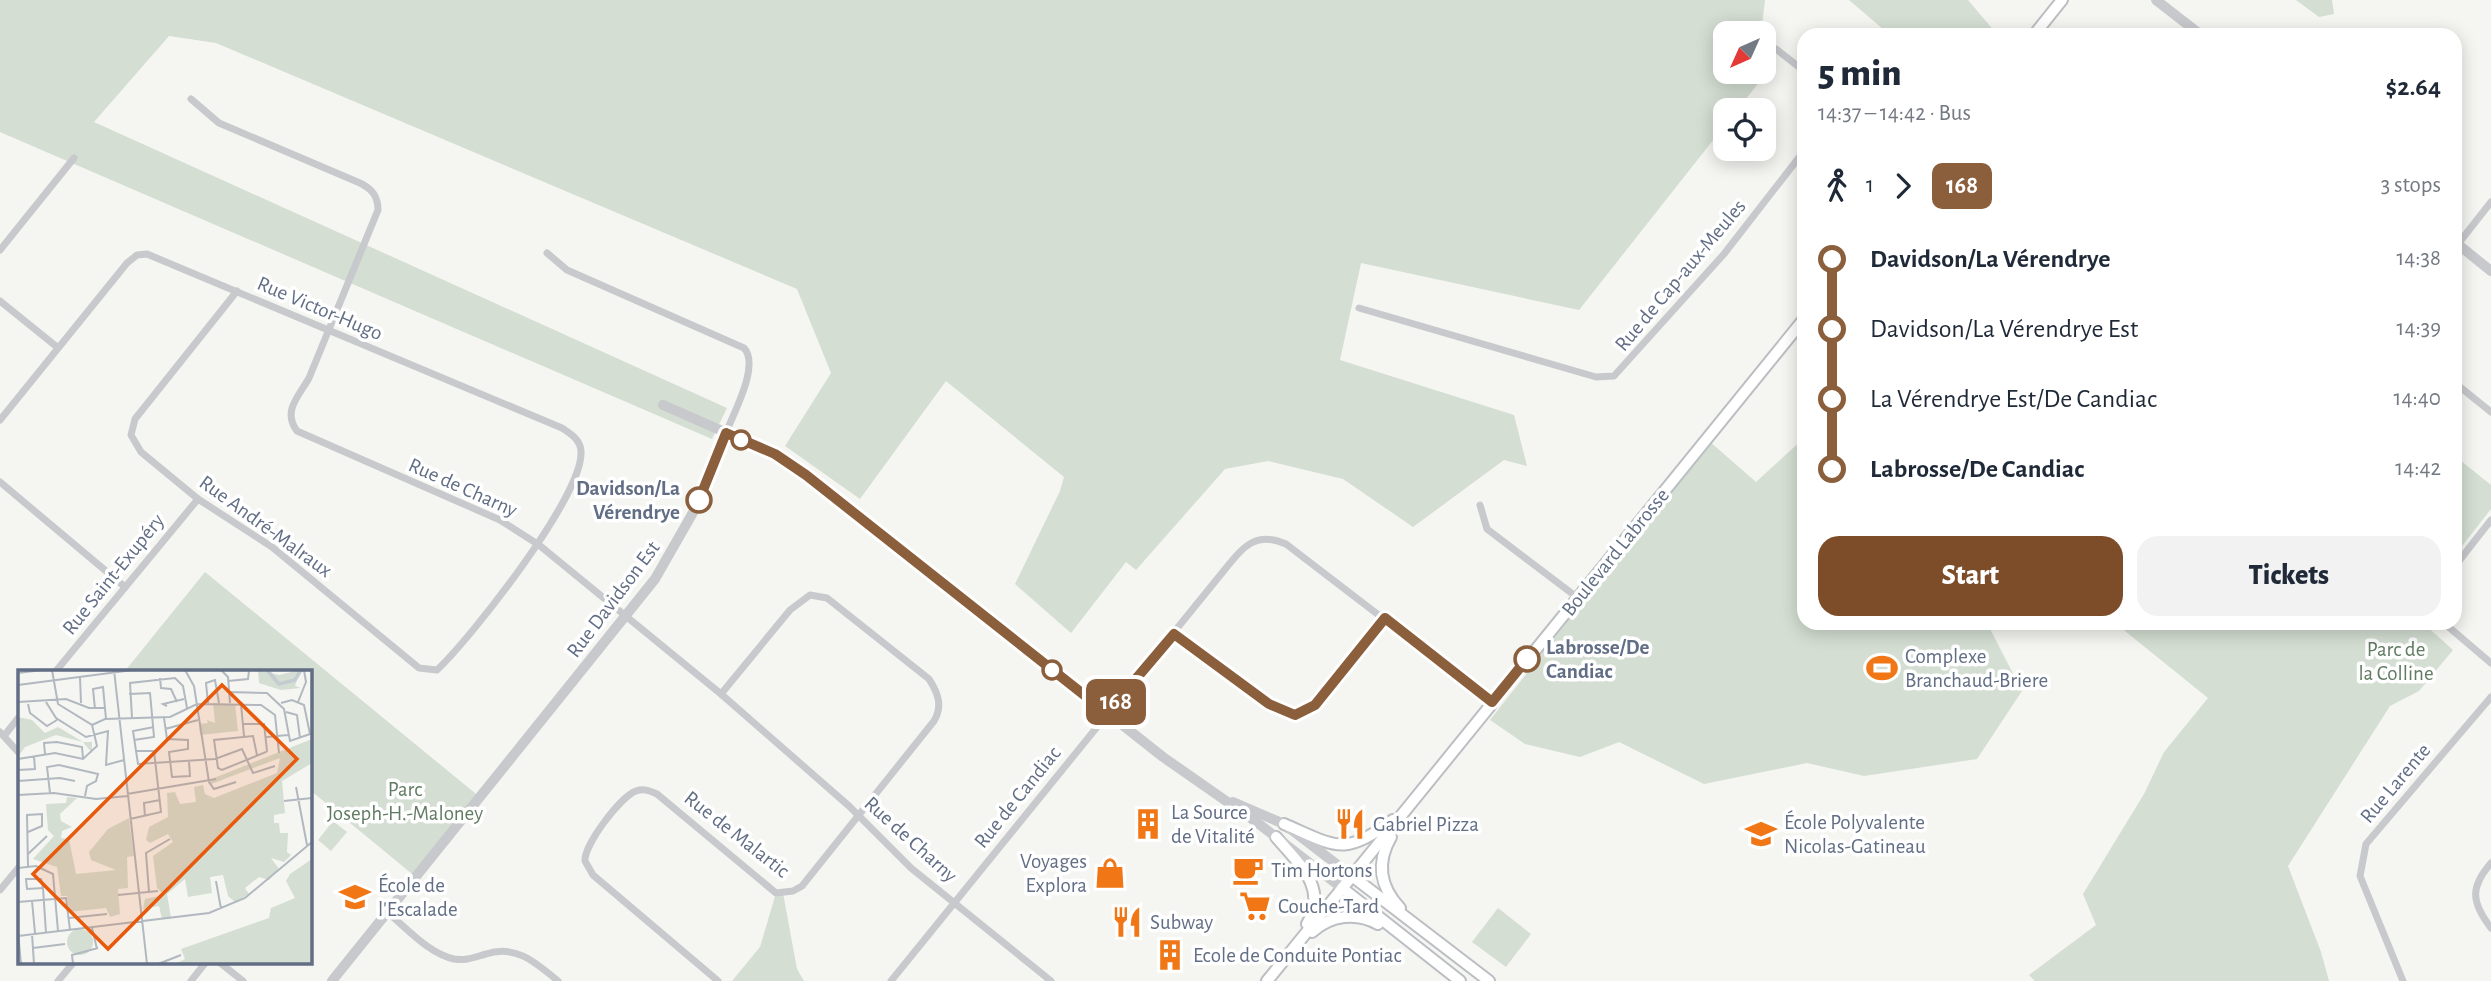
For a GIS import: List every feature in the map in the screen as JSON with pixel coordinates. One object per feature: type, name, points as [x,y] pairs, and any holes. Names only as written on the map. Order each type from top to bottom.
[{"type":"main road","points":[[2040,28],[2062,0]]},
{"type":"main road","name":"Boulevard Labrosse","points":[[1267,981],[1797,328]]},
{"type":"main road","points":[[1284,824],[1329,844],[1349,846],[1368,839],[1406,810]]},
{"type":"main road","points":[[1406,810],[1385,848],[1381,874],[1393,900],[1422,929]]},
{"type":"main road","points":[[1276,836],[1312,882],[1316,897],[1312,915],[1290,953]]},
{"type":"main road","points":[[1352,876],[1489,981]]},
{"type":"main road","points":[[1342,888],[1460,981]]},
{"type":"main road","points":[[1290,953],[1317,928],[1346,916],[1367,918],[1403,937]]},
{"type":"street","points":[[2156,0],[2192,28]]},
{"type":"street","points":[[1776,49],[1797,66]]},
{"type":"street","name":"Rue de Charny","points":[[191,99],[219,123],[360,183],[375,194],[377,210],[309,378],[291,411],[290,419],[297,431],[500,520],[539,545],[721,694],[859,816],[911,868],[1051,981]]},
{"type":"street","points":[[0,250],[74,158]]},
{"type":"street","name":"Rue de Cap-aux-Meules","points":[[1359,308],[1596,377],[1614,376],[1724,254],[1797,160]]},
{"type":"street","points":[[2462,236],[2491,202]]},
{"type":"street","points":[[2462,248],[2491,271]]},
{"type":"street","name":"Rue Davidson Est","points":[[332,981],[628,616],[678,543],[726,433],[751,366],[749,353],[744,348],[568,270],[547,253]]},
{"type":"street","name":"Rue Victor-Hugo","points":[[0,419],[127,263],[137,255],[153,255],[562,428],[580,444],[580,461],[550,529],[539,545]]},
{"type":"street","name":"Rue André-Malraux","points":[[237,292],[135,419],[131,429],[133,441],[141,452],[198,499],[272,547],[419,668],[431,671],[443,665],[539,545]]},
{"type":"street","points":[[0,301],[57,347]]},
{"type":"street","points":[[2462,389],[2491,412]]},
{"type":"street","points":[[663,405],[775,454],[806,475],[1107,713],[1276,836],[1342,888]]},
{"type":"street","points":[[0,482],[125,587]]},
{"type":"street","name":"Rue Saint-Exupéry","points":[[57,670],[198,499]]},
{"type":"street","points":[[1480,505],[1487,530],[1578,598]]},
{"type":"street","points":[[2462,557],[2491,520]]},
{"type":"street","name":"Rue de Candiac","points":[[891,981],[1237,555],[1261,538],[1271,538],[1286,544],[1492,702]]},
{"type":"street","name":"Rue de Malartic","points":[[718,981],[587,869],[584,861],[586,846],[632,792],[648,790],[657,794],[776,893],[803,886],[938,714],[937,691],[929,679],[827,598],[810,595],[790,610],[721,694]]},
{"type":"street","points":[[1174,634],[1269,704],[1295,715],[1315,705],[1385,618]]},
{"type":"street","points":[[2452,630],[2491,663]]},
{"type":"street","name":"Rue Larente","points":[[2403,981],[2360,876],[2362,855],[2366,844],[2491,698]]},
{"type":"street","points":[[18,718],[2,734],[18,752]]},
{"type":"street","points":[[1222,798],[1257,810],[1284,824],[1352,876]]},
{"type":"street","points":[[2491,863],[2478,878],[2474,897],[2491,928]]},
{"type":"street","points":[[1,888],[18,868]]},
{"type":"street","points":[[388,913],[447,957],[468,959],[501,950],[512,952],[533,961],[558,981]]},
{"type":"street","points":[[58,981],[72,964]]},
{"type":"street","points":[[191,981],[204,964]]},
{"type":"street","points":[[222,964],[243,981]]},
{"type":"green space","points":[[0,0],[1765,0],[1762,21],[1713,21],[1713,84],[1758,84],[1747,98],[1713,98],[1713,140],[1579,310],[1361,263],[1340,360],[1514,415],[1527,466],[1504,460],[1413,527],[1343,479],[1268,461],[1225,469],[1136,570],[1126,562],[1071,633],[1015,584],[1060,491],[1064,477],[946,381],[860,499],[785,446],[831,373],[797,289],[216,43],[169,36],[94,122],[727,408],[712,439],[0,132]]},
{"type":"green space","points":[[1849,0],[1968,0],[1992,28],[1882,28]]},
{"type":"green space","points":[[2296,0],[2332,0],[2334,14],[2319,17]]},
{"type":"green space","points":[[1709,441],[1756,482],[1797,444],[1797,630],[1991,630],[2022,691],[1977,759],[1864,776],[1807,763],[1704,784],[1619,742],[1580,757],[1525,744],[1490,720]]},
{"type":"green space","points":[[2462,462],[2491,485],[2491,509],[2462,546]]},
{"type":"green space","name":"Parc Joseph-H.-Maloney","points":[[205,572],[481,798],[417,878],[312,792],[312,670],[126,670]]},
{"type":"green space","name":"Parc de la Colline","points":[[2124,630],[2431,630],[2453,650],[2419,691],[2390,706],[2288,866],[2321,952],[2329,981],[2035,981],[2029,975],[2096,925],[2083,894],[2144,794],[2164,752],[2208,698]]},
{"type":"green space","points":[[333,821],[347,832],[331,851],[318,840]]},
{"type":"green space","points":[[776,893],[783,893],[797,969],[804,981],[732,981],[760,947]]},
{"type":"green space","points":[[1498,908],[1531,934],[1506,967],[1472,942]]},
{"type":"bus line","name":"168","points":[[699,500],[726,433],[775,454],[806,475],[1107,713],[1174,634],[1269,704],[1295,715],[1303,714],[1315,705],[1385,618],[1492,702],[1527,659]]},
{"type":"place","name":"Davidson/La Vérendrye","points":[[699,500]]},
{"type":"place","name":"Labrosse/De Candiac","points":[[1527,659]]},
{"type":"place","name":"Complexe Branchaud-Briere","points":[[1882,668]]},
{"type":"place","name":"La Source de Vitalité","points":[[1148,824]]},
{"type":"place","name":"Gabriel Pizza","points":[[1350,824]]},
{"type":"place","name":"École Polyvalente Nicolas-Gatineau","points":[[1761,834]]},
{"type":"place","name":"Tim Hortons","points":[[1248,870]]},
{"type":"place","name":"Voyages Explora","points":[[1110,873]]},
{"type":"place","name":"École de l'Escalade","points":[[355,897]]},
{"type":"place","name":"Couche-Tard","points":[[1255,906]]},
{"type":"place","name":"Subway","points":[[1127,922]]},
{"type":"place","name":"Ecole de Conduite Pontiac","points":[[1170,955]]}]
